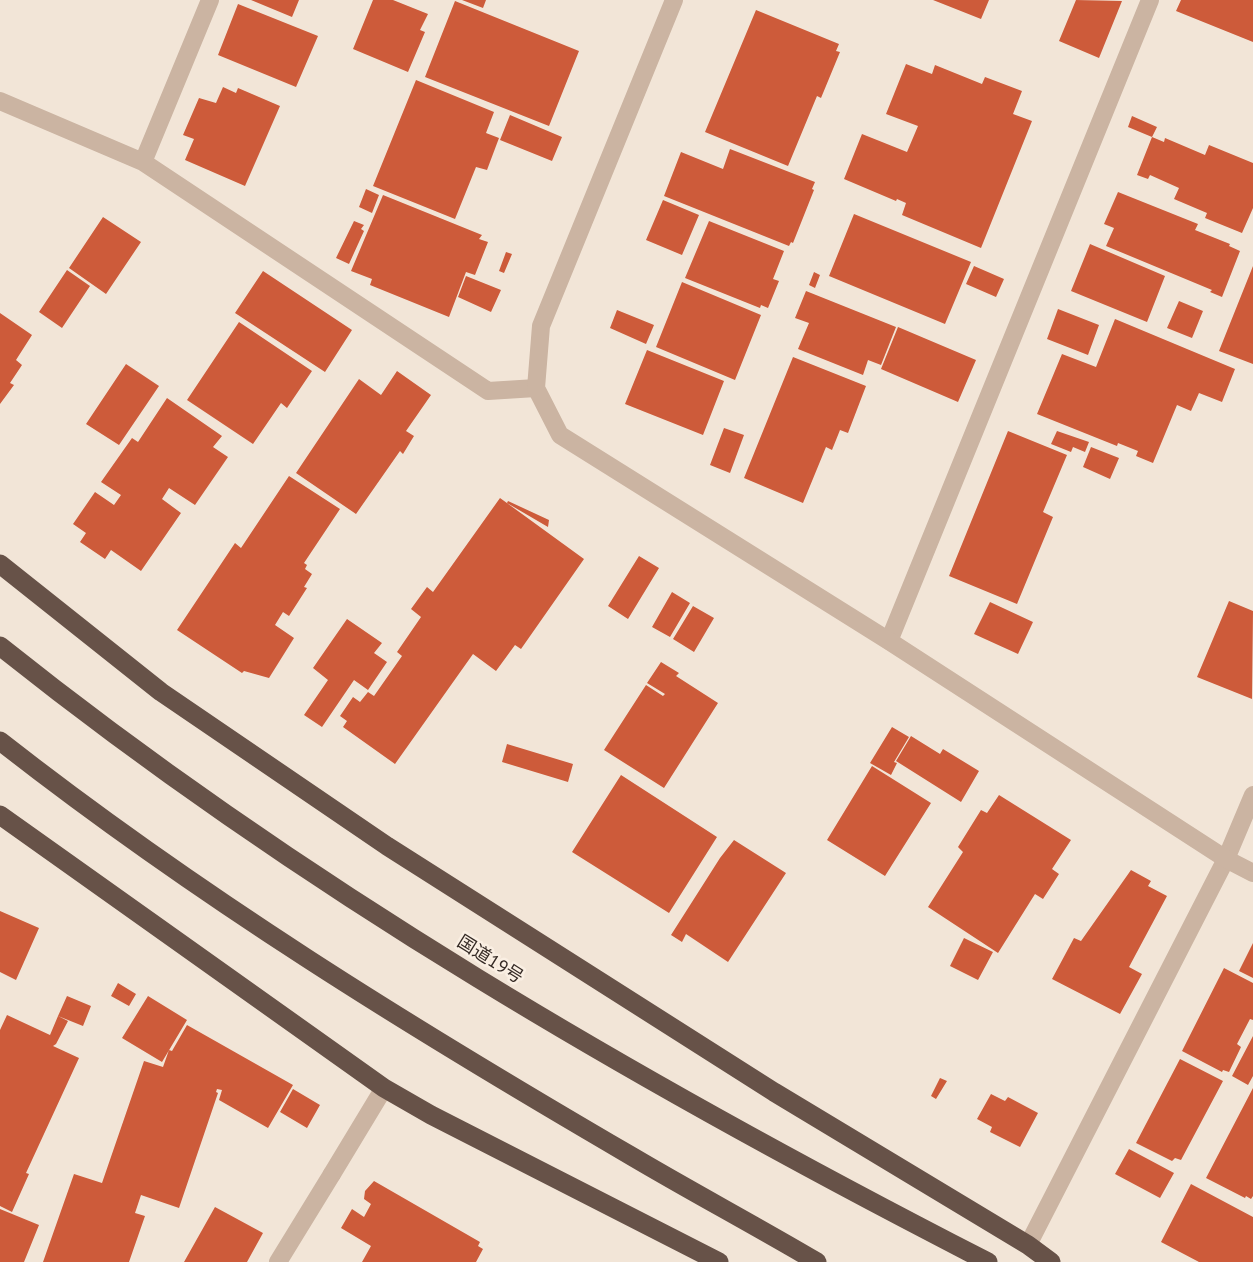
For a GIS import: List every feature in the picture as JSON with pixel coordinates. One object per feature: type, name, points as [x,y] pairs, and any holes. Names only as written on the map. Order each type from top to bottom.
[{"type":"highway","points":[[0,564],[161,692],[387,846],[762,1085],[1028,1245],[1051,1262]]},
{"type":"highway","name":"国道19号","points":[[0,646],[78,709],[229,817],[377,914],[671,1093],[839,1185],[988,1262]]},
{"type":"highway","points":[[0,741],[184,876],[335,977],[587,1130],[817,1262]]},
{"type":"highway","points":[[0,815],[384,1088],[431,1115],[719,1262]]},
{"type":"street","points":[[143,162],[210,0]]},
{"type":"street","points":[[674,0],[541,326],[536,388],[560,435],[889,641],[1226,859],[1253,873]]},
{"type":"street","points":[[889,641],[1150,0]]},
{"type":"street","points":[[0,101],[143,162],[488,391],[536,388]]},
{"type":"street","points":[[1028,1245],[1226,859],[1253,795]]},
{"type":"street","points":[[278,1262],[384,1088]]},
{"type":"building","points":[[251,0],[299,0],[292,17]]},
{"type":"building","points":[[373,0],[393,0],[428,14],[420,30],[425,32],[408,72],[353,49]]},
{"type":"building","points":[[462,0],[486,0],[483,8]]},
{"type":"building","points":[[933,0],[989,0],[981,19]]},
{"type":"building","points":[[1076,0],[1122,1],[1099,58],[1059,41]]},
{"type":"building","points":[[1181,0],[1253,0],[1253,42],[1176,11]]},
{"type":"building","points":[[455,1],[579,51],[549,126],[425,77]]},
{"type":"building","points":[[238,4],[318,36],[296,87],[218,55]]},
{"type":"building","points":[[756,10],[839,44],[836,51],[840,52],[821,98],[817,96],[788,166],[705,132]]},
{"type":"building","points":[[906,64],[932,74],[935,65],[982,84],[985,77],[1022,91],[1013,114],[1032,121],[981,248],[902,215],[906,203],[844,179],[862,134],[907,152],[918,126],[886,114]]},
{"type":"building","points":[[416,80],[494,112],[486,133],[499,138],[487,170],[476,167],[455,219],[373,186]]},
{"type":"building","points":[[223,87],[236,93],[238,88],[280,106],[245,186],[185,160],[194,139],[183,135],[199,98],[216,103]]},
{"type":"building","points":[[510,115],[562,137],[552,161],[500,140]]},
{"type":"building","points":[[1132,116],[1157,127],[1152,137],[1128,127]]},
{"type":"building","points":[[1152,137],[1164,142],[1165,138],[1205,155],[1209,145],[1253,163],[1253,208],[1242,233],[1205,218],[1207,213],[1174,199],[1179,188],[1150,175],[1148,179],[1137,175]]},
{"type":"building","points":[[730,149],[815,182],[793,243],[789,246],[664,196],[681,152],[723,169]]},
{"type":"building","points":[[366,189],[379,195],[372,213],[359,207]]},
{"type":"building","points":[[1118,192],[1198,224],[1195,230],[1230,244],[1229,246],[1240,251],[1222,297],[1210,292],[1212,290],[1106,246],[1114,228],[1104,224]]},
{"type":"building","points":[[383,195],[482,235],[479,239],[488,242],[475,275],[466,272],[449,317],[370,285],[372,279],[351,271]]},
{"type":"building","points":[[663,200],[699,215],[682,255],[646,240]]},
{"type":"building","points":[[854,214],[971,262],[945,324],[829,276]]},
{"type":"building","points":[[103,217],[141,242],[106,294],[69,268]]},
{"type":"building","points":[[354,221],[364,225],[361,229],[364,231],[349,264],[336,258]]},
{"type":"building","points":[[709,221],[784,251],[773,279],[779,281],[768,308],[761,305],[760,308],[685,278]]},
{"type":"building","points":[[1090,244],[1165,276],[1147,322],[1071,291]]},
{"type":"building","points":[[506,252],[512,254],[504,273],[499,271]]},
{"type":"building","points":[[974,266],[1004,279],[996,297],[966,284]]},
{"type":"building","points":[[1253,266],[1253,364],[1219,351]]},
{"type":"building","points":[[67,270],[90,286],[62,328],[39,312]]},
{"type":"building","points":[[263,271],[352,330],[325,372],[235,313]]},
{"type":"building","points":[[814,272],[820,275],[815,288],[809,285]]},
{"type":"building","points":[[466,276],[501,290],[491,312],[458,297]]},
{"type":"building","points":[[682,282],[761,315],[735,380],[656,347]]},
{"type":"building","points":[[806,291],[896,327],[881,365],[868,360],[863,375],[798,349],[809,323],[795,318]]},
{"type":"building","points":[[1179,301],[1203,311],[1192,338],[1167,328]]},
{"type":"building","points":[[1058,309],[1099,325],[1088,355],[1047,339]]},
{"type":"building","points":[[617,310],[654,325],[646,344],[610,328]]},
{"type":"building","points":[[0,313],[32,335],[16,360],[22,365],[10,383],[14,385],[0,404]]},
{"type":"building","points":[[1115,319],[1235,369],[1222,402],[1199,393],[1191,411],[1177,405],[1153,463],[1136,456],[1138,451],[1118,443],[1117,446],[1037,414],[1062,354],[1096,367]]},
{"type":"building","points":[[239,322],[312,371],[287,408],[281,403],[253,444],[187,400]]},
{"type":"building","points":[[898,327],[976,360],[958,402],[881,369]]},
{"type":"building","points":[[647,350],[724,381],[703,435],[625,404]]},
{"type":"building","points":[[793,357],[866,386],[848,433],[840,430],[832,450],[826,447],[803,503],[744,478]]},
{"type":"building","points":[[126,364],[159,386],[119,445],[86,424]]},
{"type":"building","points":[[397,371],[431,395],[406,431],[414,436],[403,454],[400,451],[356,514],[296,473],[359,379],[381,395]]},
{"type":"building","points":[[167,398],[222,436],[213,447],[228,457],[195,505],[169,488],[162,499],[181,513],[141,571],[111,550],[105,559],[80,542],[86,533],[73,524],[95,492],[114,505],[121,495],[101,482],[132,438],[138,442]]},
{"type":"building","points":[[724,428],[744,435],[730,473],[710,465]]},
{"type":"building","points":[[1008,431],[1067,455],[1043,512],[1053,517],[1017,604],[949,576]]},
{"type":"building","points":[[1057,431],[1089,442],[1085,452],[1073,447],[1071,452],[1051,444]]},
{"type":"building","points":[[1091,447],[1119,458],[1110,479],[1083,467]]},
{"type":"building","points":[[289,476],[340,509],[304,563],[307,565],[305,569],[312,574],[304,587],[307,588],[289,616],[283,612],[275,625],[294,638],[269,678],[244,671],[242,673],[177,630],[235,543],[241,548]]},
{"type":"building","points":[[500,498],[584,559],[521,649],[515,645],[496,671],[473,654],[395,764],[343,727],[347,721],[340,716],[353,697],[360,702],[368,692],[374,696],[402,656],[397,652],[421,617],[411,609],[427,587],[433,592]]},
{"type":"building","points":[[508,501],[549,520],[548,527],[507,503]]},
{"type":"building","points":[[639,556],[659,568],[628,619],[608,606]]},
{"type":"building","points":[[672,592],[690,603],[670,637],[652,627]]},
{"type":"building","points":[[1229,601],[1253,611],[1252,699],[1197,677]]},
{"type":"building","points":[[990,602],[1033,622],[1018,654],[974,634]]},
{"type":"building","points":[[693,606],[714,618],[694,652],[673,639]]},
{"type":"building","points":[[347,619],[382,643],[374,653],[387,662],[368,690],[354,680],[322,727],[304,715],[328,680],[313,668]]},
{"type":"building","points":[[661,662],[679,673],[676,676],[718,703],[664,788],[604,750],[646,685],[663,696],[665,694],[647,683]]},
{"type":"building","points":[[892,727],[909,737],[894,762],[897,763],[891,775],[870,763]]},
{"type":"building","points":[[911,736],[940,754],[943,749],[979,771],[961,802],[896,761]]},
{"type":"building","points":[[507,744],[573,764],[568,782],[502,762]]},
{"type":"building","points":[[872,766],[931,803],[885,876],[827,840]]},
{"type":"building","points":[[621,775],[717,837],[669,913],[572,852]]},
{"type":"building","points":[[999,795],[1071,840],[1052,869],[1059,874],[1043,899],[1035,894],[998,953],[928,907],[963,852],[958,847],[981,810],[987,813]]},
{"type":"building","points":[[734,840],[786,873],[728,962],[686,934],[682,942],[671,935]]},
{"type":"building","points":[[1131,870],[1151,881],[1148,886],[1167,896],[1129,967],[1142,974],[1120,1014],[1052,979],[1074,938],[1081,941]]},
{"type":"building","points":[[0,911],[39,928],[16,980],[0,972]]},
{"type":"building","points":[[964,938],[993,952],[978,980],[950,966]]},
{"type":"building","points":[[1253,943],[1253,978],[1239,971]]},
{"type":"building","points":[[1224,968],[1253,983],[1253,1020],[1250,1019],[1237,1044],[1241,1047],[1229,1072],[1222,1072],[1182,1051]]},
{"type":"building","points":[[118,983],[136,994],[129,1006],[111,996]]},
{"type":"building","points":[[67,996],[91,1006],[83,1026],[58,1016]]},
{"type":"building","points":[[148,996],[187,1020],[162,1062],[122,1038]]},
{"type":"building","points":[[7,1015],[50,1035],[58,1016],[68,1021],[53,1046],[79,1058],[26,1173],[29,1174],[12,1212],[0,1206],[0,1030]]},
{"type":"building","points":[[187,1025],[293,1085],[268,1128],[219,1100],[222,1090],[217,1089],[218,1093],[179,1208],[141,1195],[135,1213],[145,1216],[129,1262],[43,1262],[74,1174],[102,1183],[144,1061],[163,1067],[169,1050],[172,1051]]},
{"type":"building","points":[[1253,1036],[1253,1076],[1248,1085],[1232,1076]]},
{"type":"building","points":[[1180,1059],[1223,1081],[1181,1160],[1175,1158],[1172,1161],[1136,1143]]},
{"type":"building","points":[[940,1078],[947,1081],[936,1099],[931,1096]]},
{"type":"building","points":[[1253,1088],[1253,1196],[1251,1199],[1206,1178]]},
{"type":"building","points":[[293,1089],[320,1105],[307,1128],[280,1112]]},
{"type":"building","points":[[991,1094],[1005,1101],[1008,1097],[1038,1113],[1020,1147],[990,1132],[992,1127],[977,1119]]},
{"type":"building","points":[[1129,1149],[1174,1173],[1160,1198],[1115,1174]]},
{"type":"building","points":[[374,1181],[480,1242],[478,1246],[483,1249],[476,1262],[362,1262],[371,1246],[341,1228],[352,1209],[364,1217],[371,1204],[364,1199],[365,1191]]},
{"type":"building","points":[[1191,1184],[1253,1217],[1253,1262],[1199,1262],[1161,1242]]},
{"type":"building","points":[[215,1207],[263,1233],[247,1262],[184,1262]]},
{"type":"building","points":[[0,1209],[39,1225],[24,1262],[0,1262]]}]
